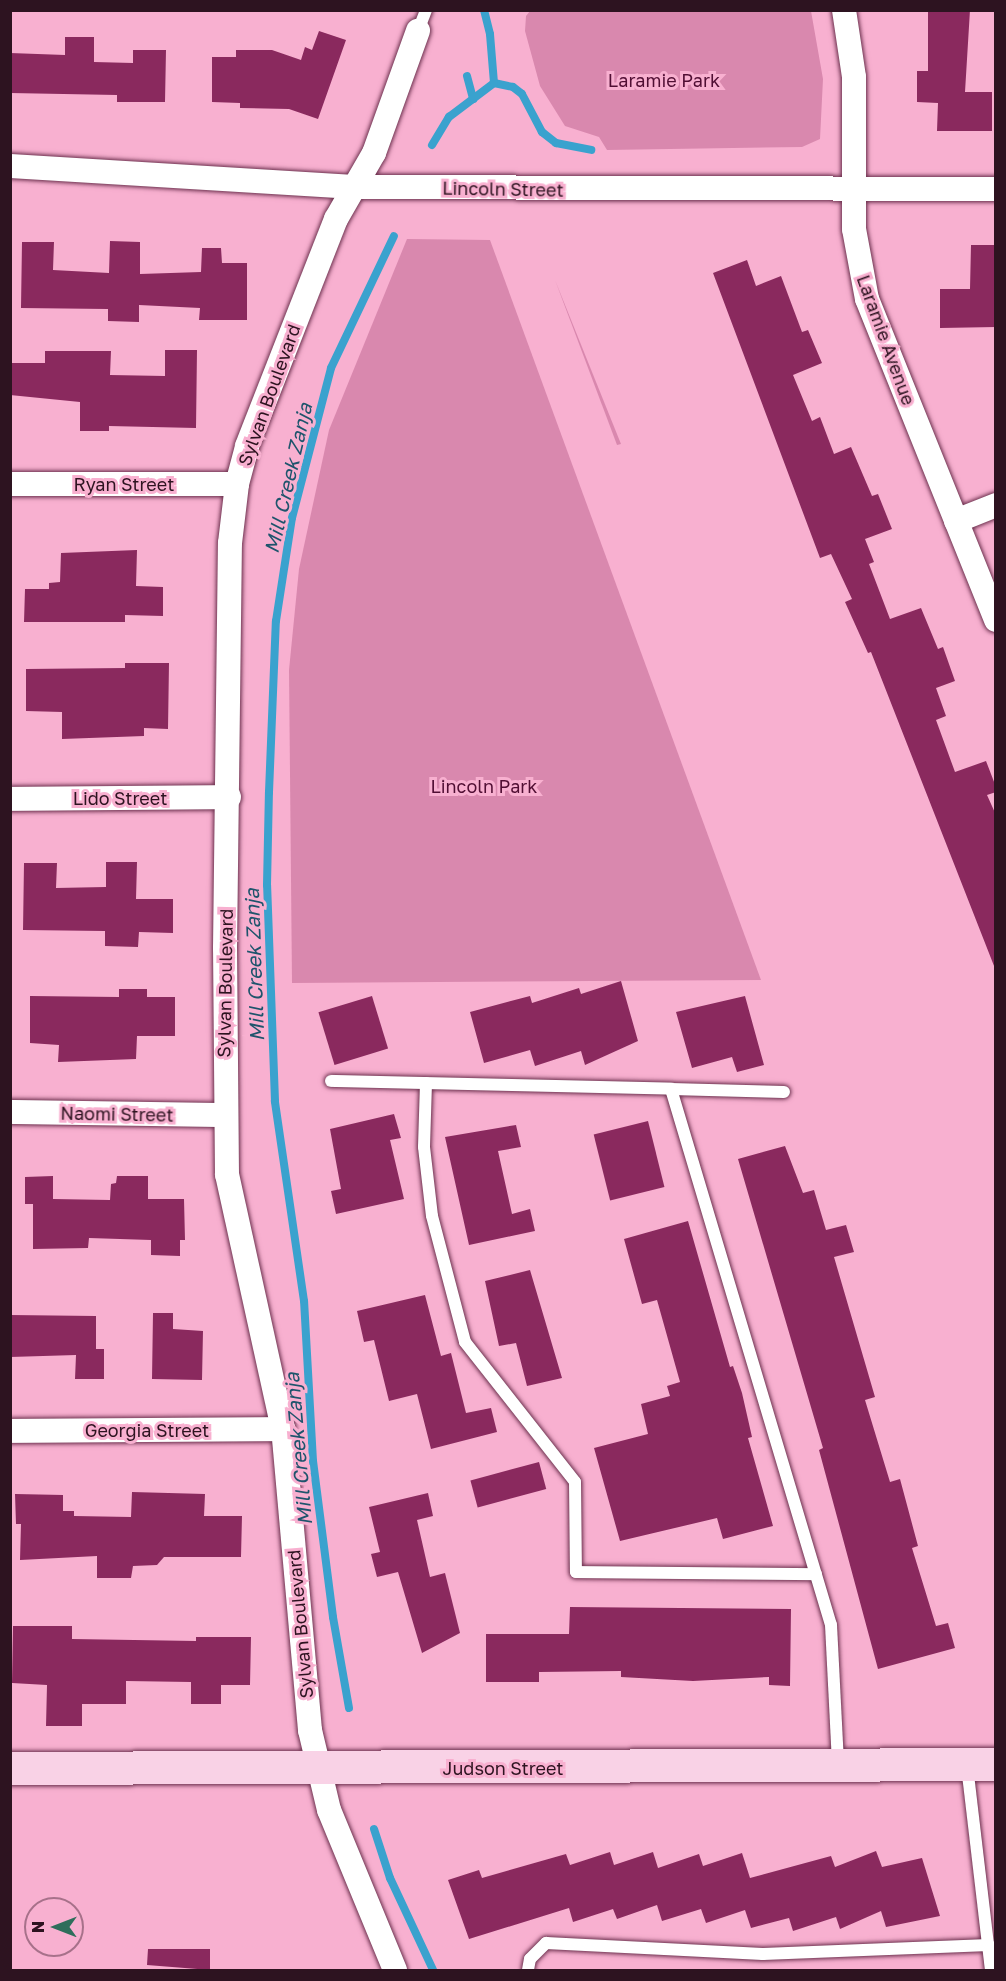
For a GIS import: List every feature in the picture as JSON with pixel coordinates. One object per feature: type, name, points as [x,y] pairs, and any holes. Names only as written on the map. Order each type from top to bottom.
[{"type":"main road","name":"Judson Street","points":[[10,1768],[319,1769],[981,1764]]},
{"type":"street","name":"Laramie Avenue","points":[[844,10],[854,78],[856,258],[867,299],[996,620]]},
{"type":"street","name":"Sylvan Boulevard","points":[[395,1971],[345,1856],[310,1730],[283,1430],[227,1175],[224,1115],[230,543],[237,484],[247,446],[323,252],[354,187],[374,153],[422,21]]},
{"type":"street","name":"Lincoln Street","points":[[10,166],[354,187],[996,189]]},
{"type":"street","name":"Ryan Street","points":[[10,484],[237,484]]},
{"type":"street","points":[[956,521],[996,505]]},
{"type":"street","name":"Lido Street","points":[[10,799],[229,797]]},
{"type":"street","name":"Naomi Street","points":[[10,1112],[224,1115]]},
{"type":"street","name":"Georgia Street","points":[[10,1431],[283,1430]]},
{"type":"lane","points":[[331,1081],[784,1092]]},
{"type":"lane","points":[[426,1083],[424,1148],[432,1216],[465,1342],[575,1482],[576,1572],[816,1574]]},
{"type":"lane","points":[[671,1089],[831,1625],[838,1766]]},
{"type":"lane","points":[[981,1764],[988,1945],[992,1971]]},
{"type":"lane","points":[[528,1971],[530,1959],[546,1943],[763,1954],[988,1945]]},
{"type":"green space","name":"Laramie Park","points":[[530,11],[811,11],[823,79],[820,139],[802,147],[607,150],[599,137],[565,126],[540,86],[525,31],[526,16]]},
{"type":"green space","name":"Lincoln Park","points":[[407,239],[490,240],[761,980],[292,983],[289,670],[299,569],[329,430]]},
{"type":"green space","points":[[555,280],[621,444],[617,445]]},
{"type":"building","points":[[928,10],[970,10],[965,92],[992,92],[992,131],[937,131],[938,103],[917,102],[917,71],[928,71]]},
{"type":"building","points":[[319,31],[346,40],[318,119],[289,109],[240,108],[240,103],[212,102],[212,57],[236,57],[236,50],[272,50],[301,60],[305,47],[312,50]]},
{"type":"building","points":[[65,37],[94,37],[94,62],[133,63],[133,50],[166,50],[165,102],[117,102],[117,95],[10,93],[10,53],[65,55]]},
{"type":"building","points":[[110,241],[140,242],[140,274],[201,272],[202,248],[221,248],[222,263],[247,263],[247,320],[199,320],[200,308],[139,305],[139,322],[108,321],[108,309],[21,308],[22,242],[54,242],[53,270],[109,273]]},
{"type":"building","points":[[971,245],[996,245],[996,327],[940,328],[940,289],[970,289]]},
{"type":"building","points":[[747,260],[756,286],[781,276],[802,332],[808,330],[822,363],[793,375],[812,421],[820,417],[834,454],[851,447],[872,496],[878,494],[892,529],[865,539],[874,562],[869,564],[890,619],[921,608],[938,649],[943,647],[955,681],[936,688],[946,716],[936,720],[955,772],[986,761],[996,787],[996,792],[987,795],[996,815],[996,971],[871,652],[868,653],[845,602],[852,599],[831,554],[820,558],[713,273]]},
{"type":"building","points":[[165,350],[197,350],[196,428],[109,426],[109,431],[80,431],[80,402],[10,395],[10,363],[45,363],[45,351],[111,351],[110,375],[165,376]]},
{"type":"building","points":[[137,550],[136,586],[163,587],[163,616],[125,615],[125,622],[24,622],[25,589],[49,589],[49,583],[60,582],[61,553]]},
{"type":"building","points":[[125,663],[169,663],[168,729],[144,728],[144,736],[62,739],[62,712],[26,711],[26,669],[125,668]]},
{"type":"building","points":[[106,862],[137,862],[136,899],[173,899],[173,933],[139,932],[138,947],[105,946],[105,931],[23,930],[24,863],[57,863],[56,888],[106,887]]},
{"type":"building","points":[[621,981],[638,1041],[585,1065],[581,1051],[535,1066],[530,1050],[484,1063],[470,1012],[530,996],[532,1003],[579,988],[581,994]]},
{"type":"building","points":[[119,989],[147,989],[147,997],[175,997],[175,1036],[137,1036],[136,1059],[58,1062],[59,1045],[30,1043],[30,996],[119,997]]},
{"type":"building","points":[[372,996],[388,1049],[335,1065],[318,1012]]},
{"type":"building","points":[[745,996],[764,1065],[737,1072],[732,1057],[692,1068],[676,1012]]},
{"type":"building","points":[[394,1114],[401,1138],[390,1140],[404,1199],[336,1214],[331,1191],[341,1189],[330,1129]]},
{"type":"building","points":[[648,1121],[664,1187],[610,1201],[594,1135]]},
{"type":"building","points":[[516,1125],[521,1147],[498,1151],[512,1214],[530,1209],[535,1231],[469,1245],[445,1137]]},
{"type":"building","points":[[785,1146],[803,1193],[814,1190],[826,1230],[846,1225],[854,1252],[834,1257],[875,1397],[865,1400],[890,1482],[900,1479],[918,1546],[912,1548],[936,1626],[948,1623],[955,1648],[878,1669],[819,1450],[823,1448],[738,1159]]},
{"type":"building","points":[[53,1176],[53,1199],[110,1200],[111,1184],[116,1183],[117,1176],[148,1176],[148,1199],[184,1199],[185,1240],[180,1240],[180,1256],[151,1255],[151,1240],[89,1238],[88,1248],[33,1249],[33,1204],[25,1204],[25,1177]]},
{"type":"building","points":[[688,1221],[730,1367],[733,1366],[742,1393],[752,1437],[748,1438],[773,1526],[723,1539],[717,1518],[620,1541],[594,1448],[648,1434],[641,1404],[670,1396],[667,1386],[680,1382],[657,1300],[642,1304],[624,1239]]},
{"type":"building","points":[[530,1270],[562,1378],[527,1386],[516,1343],[499,1346],[485,1281]]},
{"type":"building","points":[[425,1295],[441,1356],[451,1353],[466,1413],[491,1408],[497,1432],[431,1449],[417,1394],[389,1401],[374,1340],[364,1342],[357,1311]]},
{"type":"building","points":[[153,1313],[173,1313],[173,1329],[203,1331],[202,1380],[152,1379]]},
{"type":"building","points":[[10,1315],[96,1316],[96,1349],[104,1349],[104,1379],[75,1379],[76,1355],[10,1357]]},
{"type":"building","points":[[539,1462],[546,1489],[478,1507],[470,1480]]},
{"type":"building","points":[[132,1492],[205,1494],[204,1516],[242,1516],[241,1557],[164,1557],[157,1565],[133,1566],[131,1578],[97,1578],[97,1556],[20,1560],[21,1524],[16,1524],[15,1494],[63,1495],[63,1511],[74,1511],[74,1516],[131,1517]]},
{"type":"building","points":[[428,1493],[433,1516],[417,1520],[430,1577],[445,1573],[460,1633],[422,1653],[398,1572],[377,1577],[371,1554],[380,1552],[369,1507]]},
{"type":"building","points":[[570,1607],[791,1609],[790,1686],[769,1685],[769,1677],[693,1681],[621,1677],[621,1671],[539,1672],[539,1682],[486,1682],[486,1634],[569,1634]]},
{"type":"building","points":[[13,1626],[72,1626],[72,1639],[196,1641],[196,1637],[251,1637],[250,1685],[221,1685],[221,1704],[191,1704],[191,1682],[126,1681],[126,1704],[82,1704],[82,1726],[46,1726],[47,1685],[12,1683]]},
{"type":"building","points":[[876,1851],[882,1867],[922,1858],[940,1916],[886,1927],[881,1911],[840,1929],[836,1917],[793,1931],[789,1918],[751,1928],[745,1910],[706,1923],[701,1909],[662,1921],[657,1905],[617,1919],[613,1909],[573,1922],[569,1908],[469,1939],[448,1880],[479,1870],[482,1878],[566,1854],[570,1865],[610,1852],[614,1865],[653,1852],[658,1868],[699,1854],[703,1866],[742,1853],[750,1878],[831,1856],[835,1867]]},
{"type":"building","points":[[148,1949],[210,1949],[210,1970],[147,1965]]},
{"type":"waterway","name":"Mill Creek Zanja","points":[[432,145],[449,117],[494,83],[490,34],[484,10]]},
{"type":"waterway","points":[[467,76],[473,99]]},
{"type":"waterway","points":[[494,83],[513,87],[522,94],[542,132],[556,143],[591,150]]},
{"type":"waterway","name":"Mill Creek Zanja","points":[[349,1708],[333,1617],[313,1461],[304,1301],[275,1101],[267,885],[269,792],[276,621],[292,518],[331,368],[394,236]]},
{"type":"waterway","name":"Mill Creek Zanja","points":[[374,1829],[390,1878],[433,1970]]}]
